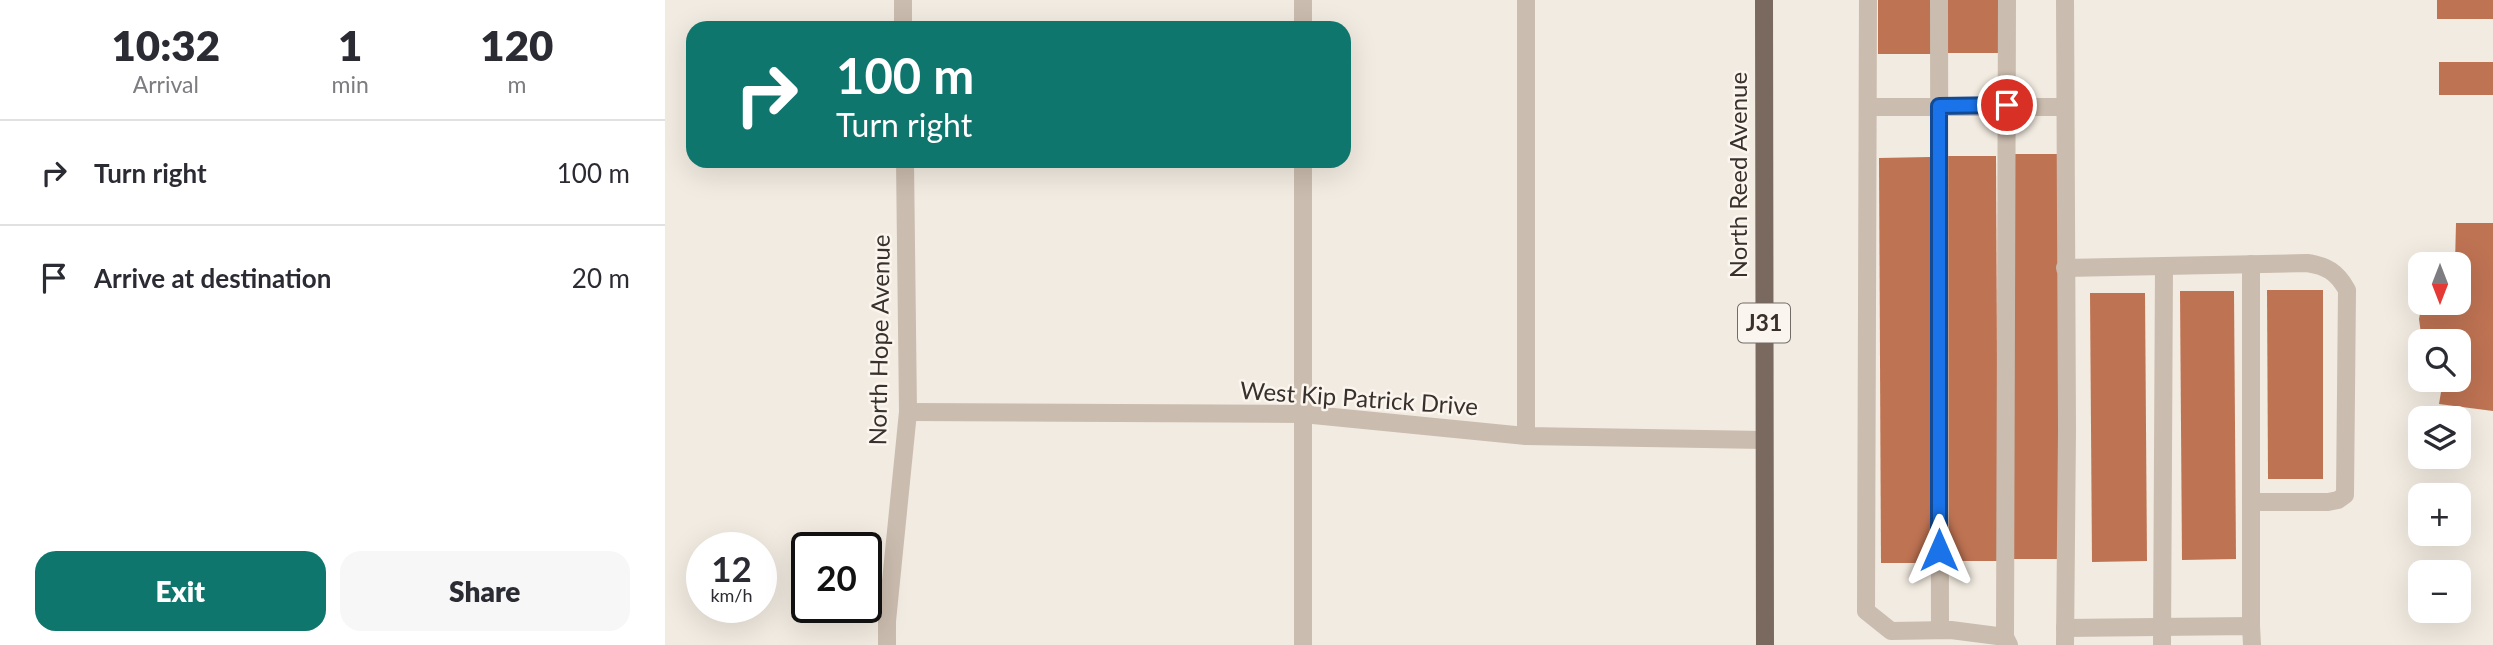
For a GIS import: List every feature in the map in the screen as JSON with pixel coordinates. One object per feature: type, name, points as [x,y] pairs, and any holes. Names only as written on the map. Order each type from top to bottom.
[{"type":"main road","name":"North Reed Avenue","points":[[1764,0],[1765,645]]},
{"type":"street","points":[[903,0],[903,21]]},
{"type":"street","points":[[1303,0],[1303,21]]},
{"type":"street","points":[[1526,0],[1526,436]]},
{"type":"street","points":[[1868,0],[1866,611],[1891,631],[1979,632],[2007,641],[2007,0]]},
{"type":"street","points":[[1939,0],[1940,630]]},
{"type":"street","points":[[2065,0],[2065,637],[2162,636],[2251,626]]},
{"type":"street","points":[[1868,107],[2064,107]]},
{"type":"street","name":"North Hope Avenue","points":[[887,645],[887,621],[908,412],[905,168]]},
{"type":"street","points":[[1303,168],[1303,645]]},
{"type":"street","points":[[2065,268],[2307,263],[2332,270],[2341,278],[2347,290],[2345,495],[2328,502],[2251,502]]},
{"type":"street","points":[[2251,264],[2252,645]]},
{"type":"street","points":[[2162,636],[2164,266]]},
{"type":"street","name":"West Kip Patrick Drive","points":[[908,412],[1303,414],[1526,436],[1764,440]]},
{"type":"building","points":[[1878,0],[1932,0],[1932,54],[1878,54]]},
{"type":"building","points":[[1945,0],[1999,0],[1999,53],[1945,53]]},
{"type":"building","points":[[2437,0],[2493,0],[2493,19],[2437,19]]},
{"type":"building","points":[[2439,62],[2493,62],[2493,95],[2439,95]]},
{"type":"building","points":[[2011,154],[2062,154],[2064,559],[2013,559]]},
{"type":"building","points":[[1945,156],[1996,156],[1998,561],[1947,561]]},
{"type":"building","points":[[1930,157],[1931,563],[1881,563],[1879,158]]},
{"type":"building","points":[[2456,223],[2493,223],[2493,411],[2471,406],[2439,404],[2441,392],[2471,392],[2471,329],[2420,329],[2420,315],[2471,315],[2471,252],[2455,252]]},
{"type":"building","points":[[2267,290],[2323,290],[2323,479],[2268,479]]},
{"type":"building","points":[[2180,291],[2234,291],[2236,559],[2182,560]]},
{"type":"building","points":[[2090,293],[2145,293],[2147,561],[2092,562]]},
{"type":"route","points":[[1939,550],[1939,106],[2007,105]]}]
